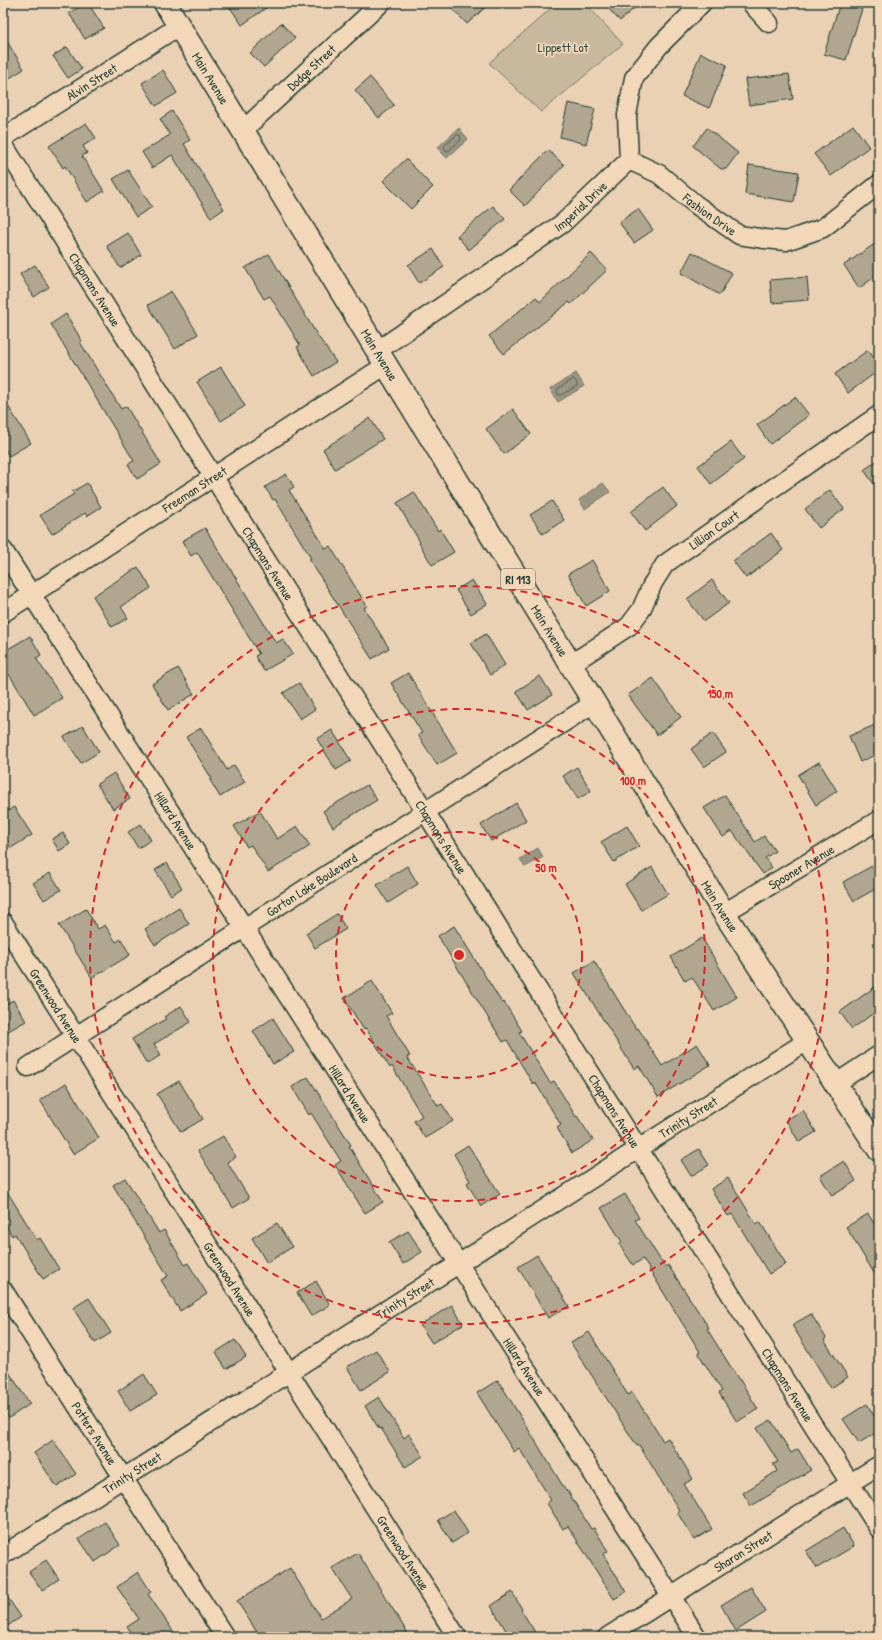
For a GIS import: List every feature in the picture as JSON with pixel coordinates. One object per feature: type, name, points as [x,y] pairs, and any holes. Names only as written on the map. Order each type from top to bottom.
[{"type":"main road","name":"Main Avenue","points":[[165,3],[242,131],[724,913],[879,1150]]},
{"type":"street","name":"Dodge Street","points":[[242,131],[381,3]]},
{"type":"street","points":[[629,160],[627,115],[634,78],[659,46],[702,3]]},
{"type":"street","points":[[751,3],[769,23]]},
{"type":"street","name":"Alvin Street","points":[[3,138],[180,26]]},
{"type":"street","name":"Chapmans Avenue","points":[[3,144],[879,1529]]},
{"type":"street","name":"Fashion Drive","points":[[629,160],[659,174],[695,204],[739,235],[765,239],[786,241],[823,228],[879,184]]},
{"type":"street","name":"Imperial Drive","points":[[382,358],[563,223],[629,160]]},
{"type":"street","name":"Freeman Street","points":[[3,613],[214,477],[382,358]]},
{"type":"street","name":"Lillian Court","points":[[571,664],[629,626],[641,610],[653,583],[665,564],[879,415]]},
{"type":"street","name":"Hillard Avenue","points":[[3,550],[697,1637]]},
{"type":"street","name":"Gorton Lake Boulevard","points":[[28,1067],[594,703]]},
{"type":"street","name":"Spooner Avenue","points":[[724,913],[879,820]]},
{"type":"street","name":"Greenwood Avenue","points":[[3,922],[457,1637]]},
{"type":"street","name":"Trinity Street","points":[[3,1555],[807,1041]]},
{"type":"street","points":[[836,1084],[879,1055]]},
{"type":"street","name":"Potters Avenue","points":[[3,1290],[225,1637]]},
{"type":"street","name":"Sharon Street","points":[[607,1637],[879,1465]]},
{"type":"green space","name":"Lippett Lot","points":[[557,3],[585,3],[623,44],[541,112],[489,63]]},
{"type":"water","points":[[459,128],[468,139],[447,158],[437,148]]},
{"type":"water","points":[[576,373],[584,386],[558,402],[550,389]]},
{"type":"water","points":[[603,483],[610,492],[585,509],[579,500]]},
{"type":"water","points":[[538,848],[543,857],[525,867],[520,859]]},
{"type":"building","points":[[88,3],[104,28],[85,39],[69,13]]},
{"type":"building","points":[[227,3],[273,3],[242,25]]},
{"type":"building","points":[[447,3],[490,3],[467,24]]},
{"type":"building","points":[[603,3],[640,3],[620,21]]},
{"type":"building","points":[[840,3],[862,9],[846,60],[824,54]]},
{"type":"building","points":[[281,23],[295,38],[264,67],[250,53]]},
{"type":"building","points":[[3,35],[24,69],[3,82]]},
{"type":"building","points":[[67,47],[82,69],[68,78],[53,56]]},
{"type":"building","points":[[701,53],[727,65],[709,108],[682,96]]},
{"type":"building","points":[[163,70],[177,93],[156,106],[142,83]]},
{"type":"building","points":[[789,74],[793,99],[749,105],[745,79]]},
{"type":"building","points":[[370,77],[394,105],[379,118],[355,90]]},
{"type":"building","points":[[568,103],[595,109],[586,144],[560,137]]},
{"type":"building","points":[[172,111],[190,140],[184,144],[224,209],[211,218],[172,155],[152,168],[142,152],[170,135],[160,119]]},
{"type":"building","points":[[86,123],[96,138],[83,146],[87,153],[82,156],[104,191],[87,202],[65,166],[63,168],[49,146]]},
{"type":"building","points":[[853,125],[869,147],[831,176],[814,154]]},
{"type":"building","points":[[707,128],[738,153],[726,169],[721,169],[693,146]]},
{"type":"building","points":[[548,150],[564,165],[525,206],[509,190]]},
{"type":"building","points":[[406,159],[433,187],[411,209],[383,181]]},
{"type":"building","points":[[749,165],[799,172],[794,202],[745,194]]},
{"type":"building","points":[[128,170],[152,207],[136,217],[113,179]]},
{"type":"building","points":[[493,206],[505,219],[469,250],[457,236]]},
{"type":"building","points":[[638,209],[653,230],[634,243],[619,222]]},
{"type":"building","points":[[128,233],[141,255],[120,268],[107,246]]},
{"type":"building","points":[[879,241],[879,274],[859,288],[844,265]]},
{"type":"building","points":[[433,249],[444,267],[419,283],[408,265]]},
{"type":"building","points":[[692,252],[732,273],[720,295],[681,273]]},
{"type":"building","points":[[591,253],[607,270],[571,304],[569,302],[504,354],[489,336],[536,297],[540,302]]},
{"type":"building","points":[[269,254],[317,335],[336,362],[314,376],[297,347],[300,345],[270,296],[264,299],[245,268]]},
{"type":"building","points":[[35,265],[49,287],[34,297],[20,274]]},
{"type":"building","points":[[807,277],[809,300],[772,303],[770,280]]},
{"type":"building","points":[[171,291],[198,334],[175,349],[148,305]]},
{"type":"building","points":[[66,314],[82,341],[80,342],[121,409],[126,406],[161,464],[137,479],[128,464],[134,461],[51,324]]},
{"type":"building","points":[[868,350],[879,364],[879,370],[848,393],[835,374]]},
{"type":"building","points":[[221,367],[245,406],[221,421],[197,382]]},
{"type":"building","points":[[795,397],[809,415],[770,444],[757,425]]},
{"type":"building","points":[[3,398],[31,443],[9,456],[3,446]]},
{"type":"building","points":[[513,409],[531,434],[504,454],[486,429]]},
{"type":"building","points":[[370,418],[383,439],[335,469],[323,449]]},
{"type":"building","points":[[731,442],[744,459],[711,484],[698,466]]},
{"type":"building","points":[[879,459],[879,491],[864,470]]},
{"type":"building","points":[[286,474],[294,487],[289,490],[326,549],[330,546],[367,606],[364,608],[389,648],[372,659],[309,559],[311,558],[275,499],[273,500],[265,487]]},
{"type":"building","points":[[87,483],[101,507],[87,516],[85,513],[52,534],[40,515],[74,494],[72,492]]},
{"type":"building","points":[[663,487],[677,506],[645,531],[631,512]]},
{"type":"building","points":[[830,490],[844,509],[819,528],[805,509]]},
{"type":"building","points":[[414,492],[438,531],[440,529],[454,552],[432,565],[397,503]]},
{"type":"building","points":[[552,501],[564,520],[543,534],[530,515]]},
{"type":"building","points":[[205,528],[276,643],[283,639],[293,654],[264,671],[255,656],[259,654],[197,552],[191,556],[182,541]]},
{"type":"building","points":[[771,533],[783,550],[746,578],[733,561]]},
{"type":"building","points":[[592,560],[610,591],[586,606],[568,574]]},
{"type":"building","points":[[138,567],[151,588],[121,607],[128,618],[112,627],[93,596]]},
{"type":"building","points":[[472,580],[487,604],[471,614],[456,590]]},
{"type":"building","points":[[712,580],[729,603],[704,621],[687,599]]},
{"type":"building","points":[[486,634],[505,665],[490,675],[471,643]]},
{"type":"building","points":[[30,636],[41,655],[36,658],[62,698],[34,715],[9,674],[3,678],[3,652]]},
{"type":"building","points":[[178,668],[194,694],[168,710],[152,684]]},
{"type":"building","points":[[408,673],[457,753],[437,765],[418,735],[422,733],[391,683]]},
{"type":"building","points":[[540,676],[552,695],[528,710],[516,691]]},
{"type":"building","points":[[653,678],[681,717],[657,735],[628,695]]},
{"type":"building","points":[[299,683],[315,709],[300,719],[283,693]]},
{"type":"building","points":[[875,725],[879,734],[879,753],[860,762],[849,736]]},
{"type":"building","points":[[83,726],[99,752],[81,763],[64,737]]},
{"type":"building","points":[[201,728],[227,770],[234,765],[245,782],[220,797],[210,780],[212,779],[186,737]]},
{"type":"building","points":[[332,730],[351,761],[336,770],[317,739]]},
{"type":"building","points":[[713,733],[726,752],[704,767],[691,749]]},
{"type":"building","points":[[819,762],[837,791],[816,805],[798,775]]},
{"type":"building","points":[[577,767],[591,791],[578,799],[563,776]]},
{"type":"building","points":[[114,773],[130,799],[113,809],[97,784]]},
{"type":"building","points":[[367,785],[377,800],[333,827],[323,811]]},
{"type":"building","points":[[725,795],[755,842],[764,836],[775,851],[765,858],[772,868],[763,874],[732,831],[723,837],[704,808]]},
{"type":"building","points":[[516,803],[526,820],[491,841],[481,825]]},
{"type":"building","points":[[14,807],[32,835],[11,848],[3,835],[3,814]]},
{"type":"building","points":[[260,811],[277,839],[297,826],[310,846],[268,872],[251,845],[247,847],[234,826]]},
{"type":"building","points":[[141,824],[151,840],[138,848],[128,832]]},
{"type":"building","points":[[627,826],[639,846],[614,862],[601,842]]},
{"type":"building","points":[[63,833],[70,844],[59,851],[52,839]]},
{"type":"building","points":[[167,863],[182,888],[171,895],[155,870]]},
{"type":"building","points":[[407,866],[418,884],[388,903],[377,885]]},
{"type":"building","points":[[872,866],[879,878],[879,887],[854,901],[843,882]]},
{"type":"building","points":[[652,867],[668,894],[641,910],[625,884]]},
{"type":"building","points":[[50,873],[61,890],[44,900],[33,883]]},
{"type":"building","points":[[179,908],[189,924],[155,945],[145,929]]},
{"type":"building","points":[[86,909],[98,929],[105,925],[116,942],[121,939],[130,955],[92,978],[59,925]]},
{"type":"building","points":[[337,914],[346,929],[315,948],[306,933]]},
{"type":"building","points":[[454,926],[502,1003],[504,1002],[522,1031],[519,1032],[550,1083],[554,1081],[576,1117],[577,1116],[593,1140],[572,1153],[557,1128],[561,1125],[535,1082],[533,1084],[507,1040],[503,1042],[438,936]]},
{"type":"building","points":[[702,938],[737,997],[714,1011],[692,977],[685,981],[671,957]]},
{"type":"building","points":[[594,961],[636,1029],[638,1028],[662,1066],[697,1044],[710,1065],[658,1097],[639,1066],[634,1069],[574,973]]},
{"type":"building","points":[[372,981],[392,1013],[386,1016],[410,1056],[407,1057],[438,1106],[442,1104],[453,1121],[425,1138],[414,1121],[422,1116],[392,1066],[390,1068],[366,1028],[364,1030],[344,998]]},
{"type":"building","points":[[879,984],[879,1009],[852,1029],[840,1012]]},
{"type":"building","points":[[13,1000],[26,1021],[3,1034],[3,1006]]},
{"type":"building","points":[[181,1006],[191,1022],[154,1044],[161,1055],[147,1064],[132,1039],[166,1019],[164,1017]]},
{"type":"building","points":[[273,1018],[294,1052],[273,1064],[253,1031]]},
{"type":"building","points":[[308,1077],[351,1145],[349,1146],[383,1202],[365,1213],[335,1165],[341,1161],[311,1113],[309,1115],[292,1087]]},
{"type":"building","points":[[179,1081],[203,1119],[181,1132],[157,1094]]},
{"type":"building","points":[[66,1083],[99,1138],[73,1154],[40,1100]]},
{"type":"building","points":[[803,1110],[816,1132],[799,1142],[786,1120]]},
{"type":"building","points":[[223,1136],[236,1157],[227,1162],[249,1198],[233,1208],[198,1151]]},
{"type":"building","points":[[468,1145],[500,1194],[481,1206],[467,1183],[470,1181],[454,1154]]},
{"type":"building","points":[[699,1149],[709,1165],[691,1176],[681,1160]]},
{"type":"building","points":[[844,1161],[856,1181],[832,1196],[820,1176]]},
{"type":"building","points":[[125,1178],[159,1233],[164,1230],[185,1265],[188,1263],[207,1294],[180,1311],[161,1280],[168,1276],[113,1185]]},
{"type":"building","points":[[728,1178],[756,1224],[760,1222],[786,1264],[769,1274],[732,1214],[728,1216],[711,1189]]},
{"type":"building","points":[[3,1185],[37,1240],[40,1238],[59,1269],[43,1279],[15,1234],[12,1236],[3,1221]]},
{"type":"building","points":[[625,1194],[639,1218],[635,1220],[665,1267],[668,1265],[709,1328],[707,1329],[758,1409],[737,1422],[719,1393],[722,1391],[698,1353],[700,1352],[643,1259],[633,1265],[619,1244],[622,1242],[601,1208]]},
{"type":"building","points":[[868,1214],[879,1231],[879,1281],[846,1227]]},
{"type":"building","points":[[277,1223],[292,1247],[267,1263],[252,1238]]},
{"type":"building","points":[[408,1231],[422,1252],[403,1264],[389,1242]]},
{"type":"building","points":[[537,1255],[569,1306],[548,1318],[518,1267]]},
{"type":"building","points":[[316,1281],[330,1305],[311,1316],[297,1293]]},
{"type":"building","points":[[89,1298],[111,1333],[95,1343],[73,1308]]},
{"type":"building","points":[[452,1305],[463,1324],[432,1343],[420,1325]]},
{"type":"building","points":[[811,1314],[826,1338],[824,1340],[848,1377],[831,1388],[792,1325]]},
{"type":"building","points":[[589,1332],[628,1395],[632,1392],[663,1441],[668,1438],[693,1479],[684,1484],[712,1529],[694,1540],[677,1512],[679,1510],[639,1445],[637,1446],[571,1343]]},
{"type":"building","points":[[235,1340],[246,1357],[226,1369],[216,1352]]},
{"type":"building","points":[[376,1350],[390,1372],[361,1390],[347,1367]]},
{"type":"building","points":[[3,1363],[30,1404],[9,1418],[3,1410]]},
{"type":"building","points":[[144,1374],[157,1395],[130,1411],[118,1391]]},
{"type":"building","points":[[498,1380],[566,1491],[567,1490],[591,1529],[594,1528],[608,1551],[603,1554],[626,1592],[614,1599],[568,1526],[563,1529],[547,1503],[551,1500],[519,1448],[514,1452],[477,1393]]},
{"type":"building","points":[[379,1397],[404,1438],[409,1434],[423,1456],[405,1467],[381,1428],[379,1429],[365,1406]]},
{"type":"building","points":[[867,1404],[879,1424],[879,1431],[859,1443],[843,1419]]},
{"type":"building","points":[[771,1420],[791,1453],[798,1449],[811,1470],[751,1506],[743,1493],[777,1471],[773,1464],[778,1462],[757,1428]]},
{"type":"building","points":[[53,1440],[76,1474],[57,1487],[34,1453]]},
{"type":"building","points":[[454,1510],[468,1533],[452,1543],[438,1520]]},
{"type":"building","points":[[105,1522],[120,1545],[95,1562],[79,1539]]},
{"type":"building","points":[[843,1528],[854,1546],[817,1568],[806,1551]]},
{"type":"building","points":[[358,1553],[410,1637],[260,1637],[237,1601],[290,1568],[321,1618],[352,1599],[332,1568]]},
{"type":"building","points":[[46,1560],[59,1579],[42,1590],[29,1572]]},
{"type":"building","points":[[138,1572],[151,1592],[148,1594],[177,1637],[134,1637],[127,1627],[139,1619],[117,1587]]},
{"type":"building","points":[[751,1587],[766,1612],[736,1631],[721,1605]]},
{"type":"building","points":[[3,1591],[21,1617],[3,1629]]},
{"type":"building","points":[[512,1592],[522,1609],[521,1610],[538,1637],[510,1637],[491,1606]]}]
